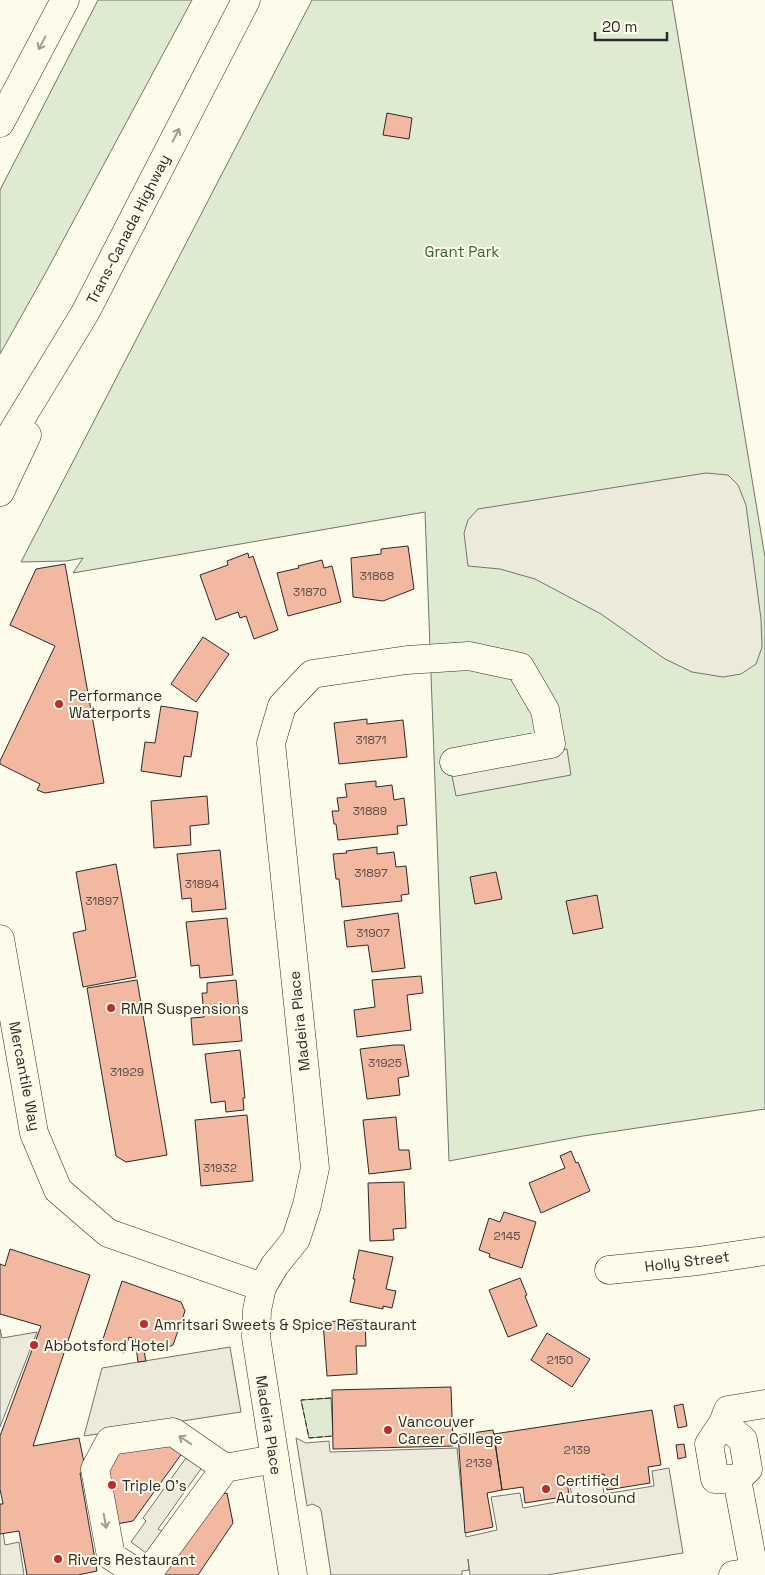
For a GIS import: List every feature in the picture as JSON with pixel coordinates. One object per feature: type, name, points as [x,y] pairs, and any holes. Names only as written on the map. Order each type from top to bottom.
[{"type":"main road","points":[[0,124],[64,0]]},
{"type":"main road","name":"Trans-Canada Highway","points":[[0,453],[85,313],[246,0]]},
{"type":"main road","points":[[0,492],[85,313]]},
{"type":"main road","name":"Madeira Place","points":[[293,1575],[256,1337],[256,1310],[262,1287],[275,1265],[296,1238],[307,1205],[314,1168],[271,743],[282,706],[312,674],[407,660],[469,656],[520,667],[545,710],[551,744],[454,762]]},
{"type":"main road","name":"Mercantile Way","points":[[0,939],[34,1133],[58,1190],[108,1233],[262,1287]]},
{"type":"main road","name":"Holly Street","points":[[609,1270],[698,1261],[765,1251]]},
{"type":"main road","points":[[752,1573],[753,1488],[743,1440],[723,1423],[728,1410],[765,1404]]},
{"type":"main road","points":[[141,1575],[111,1556],[95,1469],[110,1441],[173,1432],[225,1468]]},
{"type":"main road","points":[[147,1575],[225,1468],[274,1459]]},
{"type":"green space","points":[[98,0],[192,0],[0,354],[0,190]]},
{"type":"green space","name":"Grant Park","points":[[312,0],[672,0],[765,557],[765,1109],[583,1136],[449,1161],[425,512],[73,573],[83,558],[66,561],[21,562]]},
{"type":"green space","points":[[331,1398],[333,1436],[309,1438],[301,1400]]},
{"type":"shaded area","points":[[706,473],[728,475],[738,485],[746,505],[761,619],[762,647],[756,664],[741,674],[723,677],[692,672],[665,659],[601,614],[535,579],[500,569],[468,566],[464,533],[468,520],[478,509]]},
{"type":"shaded area","points":[[567,749],[571,775],[456,796],[451,771]]},
{"type":"shaded area","points":[[0,1329],[2,1338],[37,1332],[0,1427]]},
{"type":"shaded area","points":[[230,1347],[241,1412],[84,1436],[102,1368]]},
{"type":"shaded area","points":[[296,1438],[306,1443],[329,1441],[330,1452],[457,1448],[466,1537],[497,1530],[491,1497],[520,1493],[523,1508],[572,1499],[570,1484],[602,1479],[604,1494],[654,1486],[652,1471],[669,1468],[683,1553],[547,1575],[470,1575],[468,1559],[469,1570],[462,1571],[462,1575],[331,1575],[321,1510],[312,1504],[307,1506]]},
{"type":"shaded area","points":[[193,1448],[208,1459],[158,1529],[162,1531],[146,1553],[131,1542],[146,1521],[143,1518]]},
{"type":"shaded area","points":[[0,1513],[5,1545],[19,1542],[24,1575],[0,1575]]},
{"type":"building","points":[[387,113],[412,118],[409,139],[383,135]]},
{"type":"building","points":[[408,546],[414,589],[383,601],[353,597],[351,558],[381,554],[381,549]]},
{"type":"building","points":[[248,553],[249,558],[253,556],[278,630],[254,639],[246,616],[240,618],[238,612],[216,620],[200,575],[228,565],[227,561]]},
{"type":"building","points":[[322,560],[324,568],[332,566],[341,602],[288,616],[277,573]]},
{"type":"building","name":"Performance Waterports","points":[[65,564],[104,783],[45,793],[37,790],[40,784],[0,764],[0,761],[55,646],[10,625],[36,569]]},
{"type":"building","points":[[203,637],[229,654],[196,702],[171,684]]},
{"type":"building","points":[[161,706],[198,712],[191,757],[184,756],[181,777],[141,771],[145,742],[155,743]]},
{"type":"building","points":[[367,719],[367,724],[403,720],[407,757],[339,764],[334,723]]},
{"type":"building","points":[[376,781],[376,787],[392,785],[394,800],[404,798],[407,825],[397,826],[398,834],[338,840],[332,811],[339,811],[337,798],[347,797],[345,784]]},
{"type":"building","points":[[207,796],[209,824],[190,826],[191,845],[154,848],[151,801]]},
{"type":"building","points":[[377,847],[377,854],[394,852],[396,867],[406,866],[409,894],[401,895],[402,901],[342,907],[339,879],[336,879],[333,854]]},
{"type":"building","points":[[220,850],[226,909],[192,912],[191,898],[182,899],[177,854]]},
{"type":"building","points":[[116,864],[136,977],[83,987],[73,933],[86,930],[76,872]]},
{"type":"building","points":[[496,872],[502,899],[475,904],[470,877]]},
{"type":"building","points":[[597,895],[603,928],[573,934],[566,901]]},
{"type":"building","points":[[398,913],[405,968],[372,972],[368,945],[347,947],[344,921]]},
{"type":"building","points":[[227,918],[233,975],[200,978],[199,965],[191,966],[186,922]]},
{"type":"building","points":[[421,976],[423,993],[407,995],[411,1030],[357,1037],[354,1010],[375,1007],[372,980]]},
{"type":"building","points":[[137,980],[167,1155],[126,1162],[116,1156],[87,988]]},
{"type":"building","points":[[236,980],[242,1041],[193,1045],[191,1018],[204,1017],[202,993],[207,993],[207,983]]},
{"type":"building","points":[[404,1045],[409,1076],[398,1078],[400,1095],[367,1099],[360,1049]]},
{"type":"building","points":[[240,1050],[245,1098],[243,1098],[244,1110],[226,1112],[225,1101],[211,1103],[205,1054]]},
{"type":"building","points":[[247,1115],[253,1181],[201,1186],[195,1120]]},
{"type":"building","points":[[396,1117],[399,1150],[409,1150],[411,1169],[369,1174],[363,1120]]},
{"type":"building","points":[[571,1151],[576,1163],[578,1162],[590,1191],[541,1213],[529,1183],[565,1168],[560,1156]]},
{"type":"building","points":[[404,1182],[406,1228],[393,1229],[394,1240],[370,1241],[368,1183]]},
{"type":"building","points":[[504,1212],[536,1222],[522,1268],[489,1257],[490,1254],[479,1250],[489,1218],[500,1222]]},
{"type":"building","name":"Abbotsford Hotel","points":[[10,1249],[90,1275],[33,1446],[79,1438],[86,1472],[80,1473],[97,1571],[78,1575],[27,1575],[19,1531],[0,1534],[0,1504],[3,1504],[0,1489],[0,1436],[41,1326],[0,1314],[0,1264],[5,1266]]},
{"type":"building","points":[[359,1250],[393,1257],[386,1289],[396,1291],[392,1308],[383,1306],[383,1309],[350,1302]]},
{"type":"building","points":[[520,1278],[537,1326],[508,1337],[489,1290]]},
{"type":"building","name":"Amritsari Sweets & Spice Restaurant","points":[[122,1281],[181,1302],[185,1311],[173,1345],[164,1349],[142,1342],[146,1361],[138,1362],[135,1339],[129,1337],[124,1353],[101,1345]]},
{"type":"building","points":[[365,1320],[366,1346],[356,1346],[357,1374],[327,1376],[323,1322]]},
{"type":"building","points":[[547,1333],[590,1359],[572,1387],[531,1360]]},
{"type":"building","points":[[451,1387],[453,1446],[333,1449],[332,1390]]},
{"type":"building","points":[[683,1404],[687,1426],[678,1428],[674,1406]]},
{"type":"building","points":[[652,1410],[661,1465],[648,1467],[650,1483],[607,1490],[604,1474],[567,1480],[569,1496],[525,1503],[523,1487],[502,1490],[494,1434]]},
{"type":"building","points":[[493,1430],[502,1490],[487,1493],[493,1527],[465,1533],[458,1435]]},
{"type":"building","points":[[166,1442],[183,1452],[133,1521],[111,1525],[103,1473],[118,1449]]},
{"type":"building","points":[[684,1444],[686,1457],[678,1459],[676,1445]]},
{"type":"building","points":[[227,1493],[233,1523],[198,1575],[162,1575],[218,1495]]},
{"type":"fence","points":[[331,1398],[301,1400],[309,1438],[333,1436]]},
{"type":"place","name":"Performance Waterports","points":[[59,704]]},
{"type":"place","name":"RMR Suspensions","points":[[111,1008]]},
{"type":"place","name":"Amritsari Sweets & Spice Restaurant","points":[[144,1324]]},
{"type":"place","name":"Abbotsford Hotel","points":[[34,1345]]},
{"type":"place","name":"Vancouver Career College","points":[[388,1430]]},
{"type":"place","name":"Triple O's","points":[[112,1485]]},
{"type":"place","name":"Certified Autosound","points":[[546,1489]]},
{"type":"place","name":"Rivers Restaurant","points":[[58,1559]]}]
